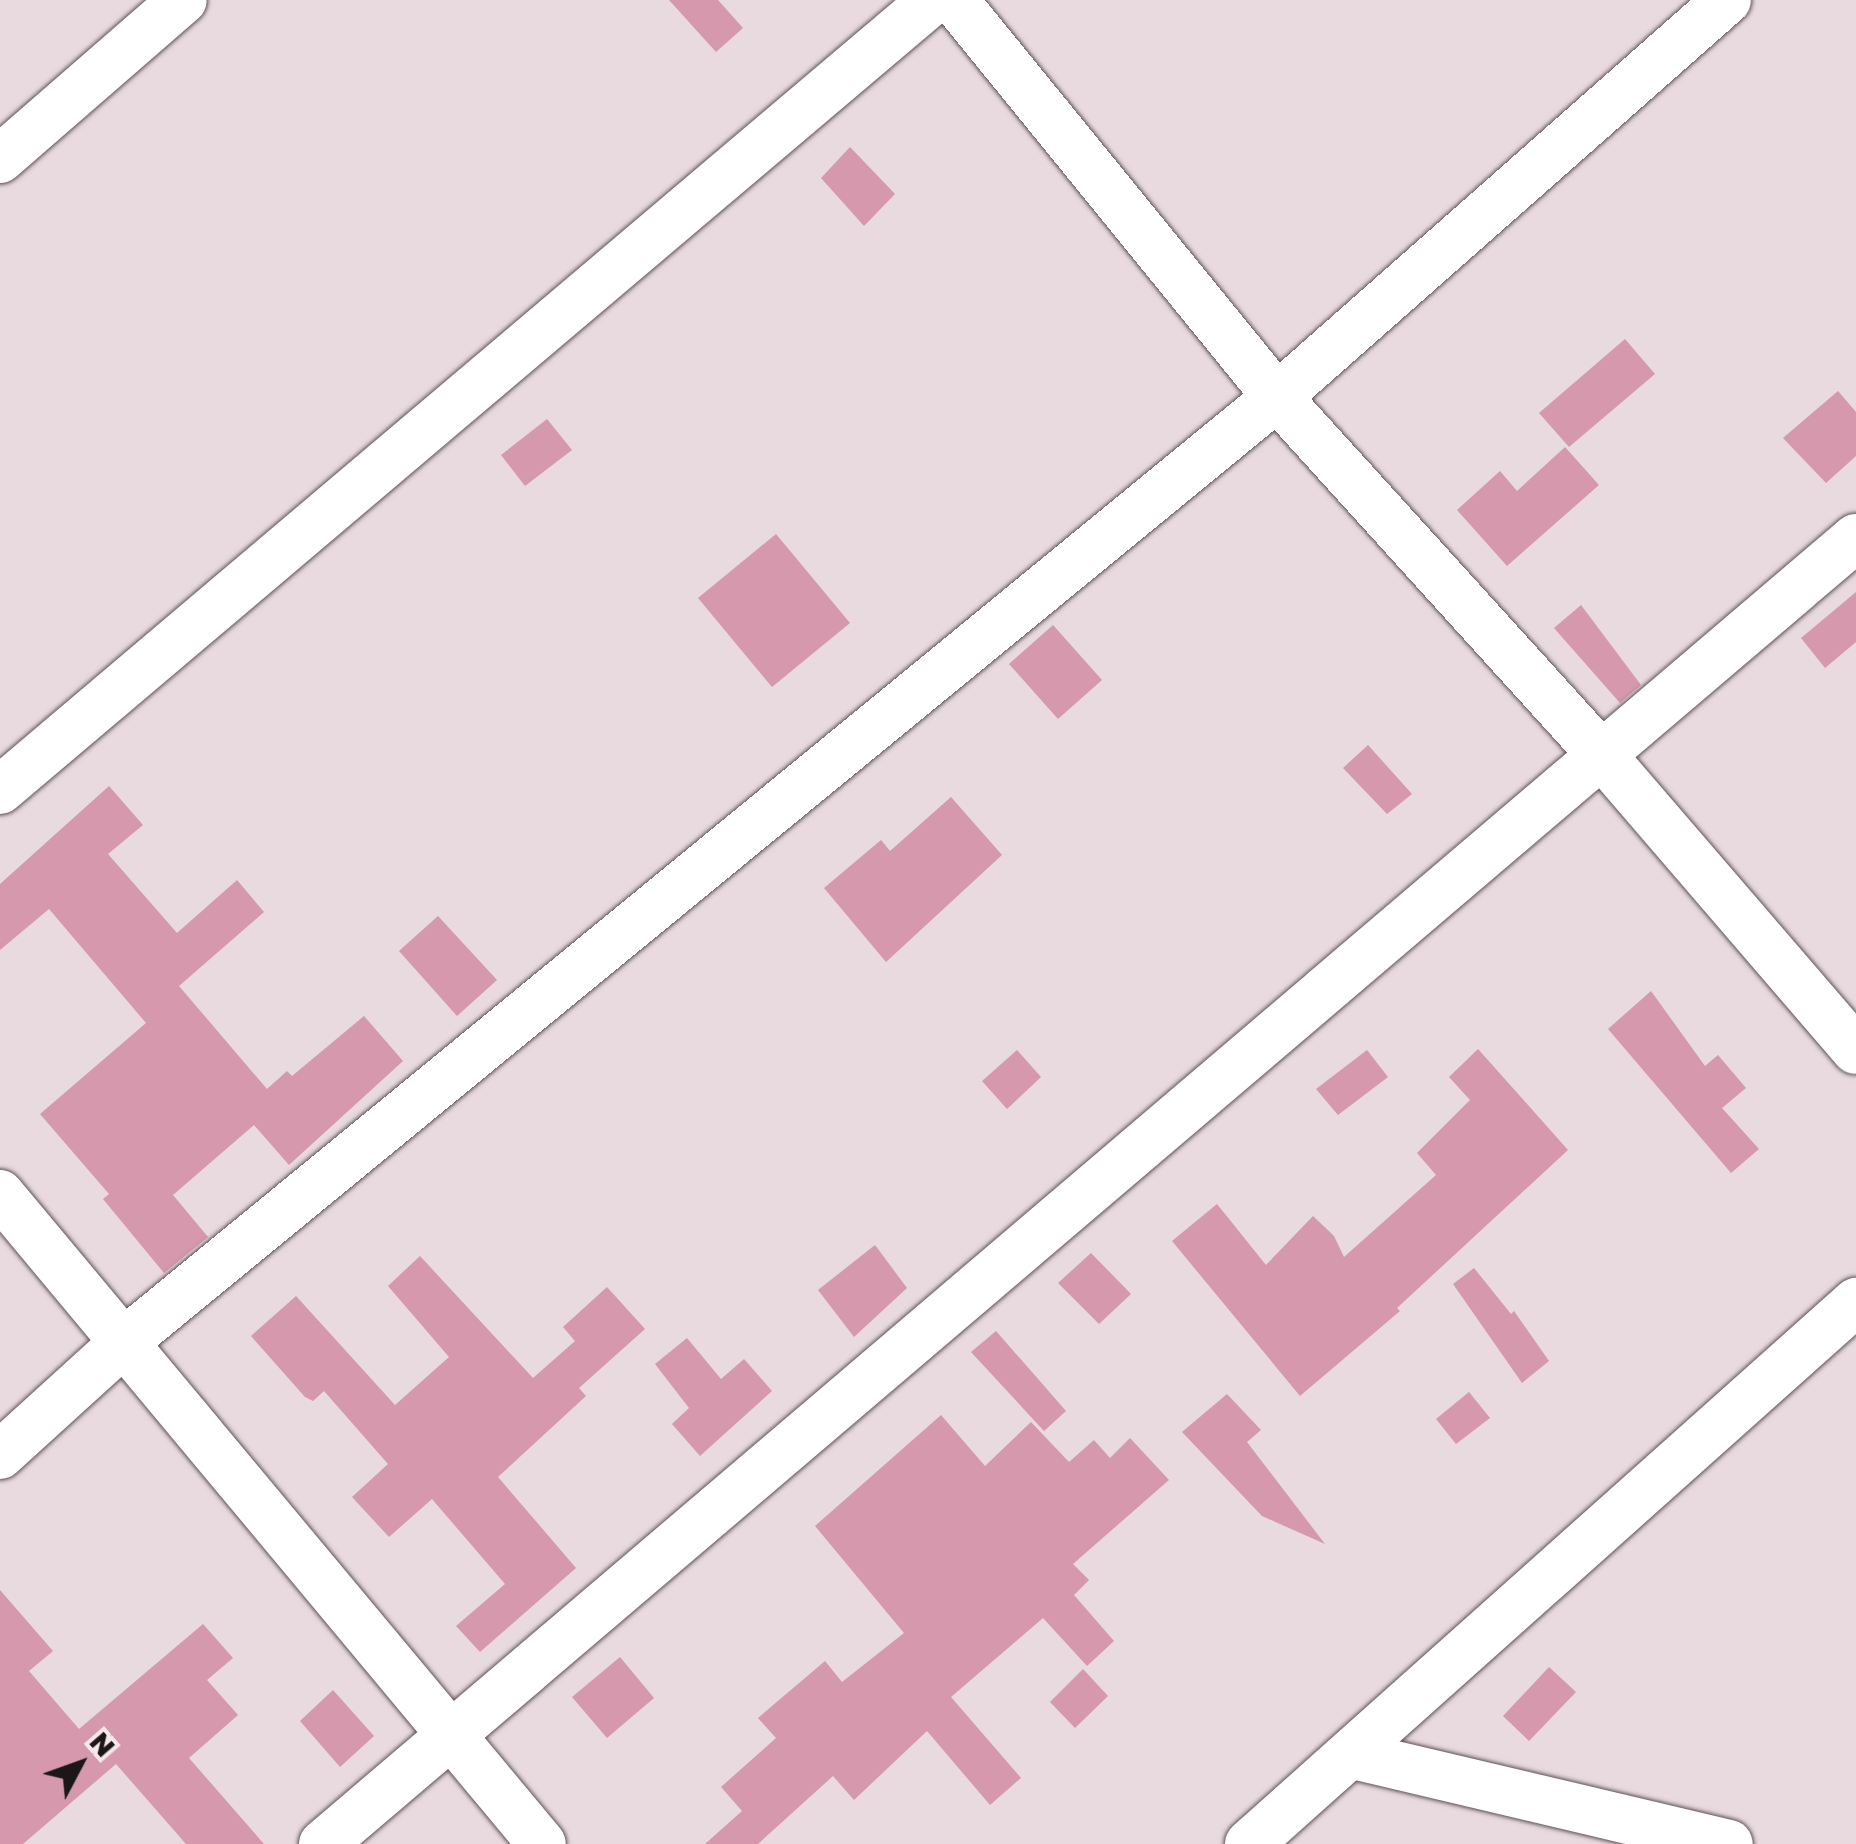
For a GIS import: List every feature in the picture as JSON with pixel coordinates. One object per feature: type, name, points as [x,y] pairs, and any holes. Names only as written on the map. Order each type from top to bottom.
[{"type":"street","points":[[0,160],[183,0]]},
{"type":"street","points":[[0,790],[933,0]]},
{"type":"street","points":[[954,0],[1276,397],[1602,755],[1856,1050]]},
{"type":"street","points":[[0,1455],[124,1342],[1276,397],[1726,0]]},
{"type":"street","points":[[323,1844],[1856,538]]},
{"type":"street","points":[[0,1194],[542,1844]]},
{"type":"street","points":[[1248,1844],[1353,1755],[1856,1302]]},
{"type":"street","points":[[1353,1755],[1729,1844]]},
{"type":"building","points":[[669,0],[718,0],[743,28],[716,52]]},
{"type":"building","points":[[850,147],[895,194],[864,226],[821,178]]},
{"type":"building","points":[[1625,339],[1655,374],[1569,447],[1539,413]]},
{"type":"building","points":[[1838,391],[1856,412],[1856,456],[1826,483],[1783,438]]},
{"type":"building","points":[[547,419],[572,450],[525,486],[501,455]]},
{"type":"building","points":[[1565,447],[1599,485],[1507,566],[1457,510],[1500,471],[1517,491]]},
{"type":"building","points":[[776,534],[850,623],[772,687],[698,598]]},
{"type":"building","points":[[1856,592],[1856,642],[1825,668],[1801,638]]},
{"type":"building","points":[[1581,605],[1641,685],[1620,703],[1554,628]]},
{"type":"building","points":[[1053,625],[1102,680],[1058,719],[1009,664]]},
{"type":"building","points":[[1368,745],[1412,794],[1387,814],[1343,768]]},
{"type":"building","points":[[109,786],[143,825],[108,854],[177,933],[237,880],[264,912],[179,986],[267,1089],[287,1071],[292,1076],[364,1016],[403,1061],[289,1165],[254,1125],[173,1195],[208,1237],[164,1273],[103,1199],[109,1194],[40,1114],[146,1023],[49,909],[0,950],[0,884]]},
{"type":"building","points":[[951,797],[1002,855],[886,962],[824,888],[881,840],[890,851]]},
{"type":"building","points":[[438,916],[497,980],[457,1016],[399,951]]},
{"type":"building","points":[[1651,991],[1705,1066],[1718,1055],[1746,1088],[1722,1108],[1759,1149],[1731,1173],[1608,1029]]},
{"type":"building","points":[[1478,1049],[1568,1150],[1397,1308],[1400,1311],[1300,1396],[1172,1241],[1217,1204],[1266,1265],[1313,1216],[1334,1236],[1344,1257],[1436,1175],[1417,1153],[1470,1100],[1449,1077]]},
{"type":"building","points":[[1017,1050],[1041,1077],[1007,1109],[982,1081]]},
{"type":"building","points":[[1367,1050],[1388,1077],[1338,1115],[1316,1089]]},
{"type":"building","points":[[875,1245],[907,1288],[854,1337],[818,1290]]},
{"type":"building","points":[[1091,1253],[1131,1294],[1099,1324],[1058,1283]]},
{"type":"building","points":[[420,1256],[533,1378],[575,1341],[563,1327],[607,1287],[645,1329],[579,1388],[586,1396],[498,1477],[576,1568],[480,1652],[456,1626],[505,1584],[432,1499],[389,1537],[352,1497],[388,1464],[324,1391],[313,1401],[305,1397],[251,1336],[296,1296],[395,1405],[449,1357],[388,1286]]},
{"type":"building","points":[[1474,1268],[1511,1314],[1514,1311],[1549,1361],[1522,1383],[1453,1284]]},
{"type":"building","points":[[996,1331],[1066,1411],[1044,1431],[971,1352]]},
{"type":"building","points":[[687,1338],[721,1379],[744,1359],[772,1391],[700,1456],[672,1424],[689,1408],[655,1364]]},
{"type":"building","points":[[1469,1392],[1490,1418],[1456,1444],[1436,1419]]},
{"type":"building","points":[[1227,1394],[1261,1430],[1247,1442],[1325,1544],[1262,1516],[1182,1432]]},
{"type":"building","points":[[941,1415],[985,1466],[1031,1422],[1069,1462],[1094,1440],[1110,1458],[1130,1438],[1169,1480],[1073,1564],[1089,1580],[1074,1595],[1114,1641],[1087,1666],[1043,1618],[951,1697],[1021,1778],[990,1805],[927,1731],[854,1800],[833,1776],[758,1844],[705,1844],[742,1811],[721,1787],[776,1738],[758,1718],[825,1661],[842,1682],[904,1633],[815,1526]]},
{"type":"building","points":[[0,1590],[53,1651],[29,1671],[79,1729],[203,1624],[233,1658],[207,1680],[238,1715],[189,1758],[264,1844],[186,1844],[116,1764],[23,1844],[0,1844]]},
{"type":"building","points":[[620,1657],[654,1698],[607,1738],[572,1697]]},
{"type":"building","points":[[1549,1667],[1576,1692],[1529,1741],[1503,1716]]},
{"type":"building","points":[[1083,1669],[1108,1696],[1075,1728],[1050,1702]]},
{"type":"building","points":[[333,1690],[374,1736],[340,1767],[300,1721]]}]
